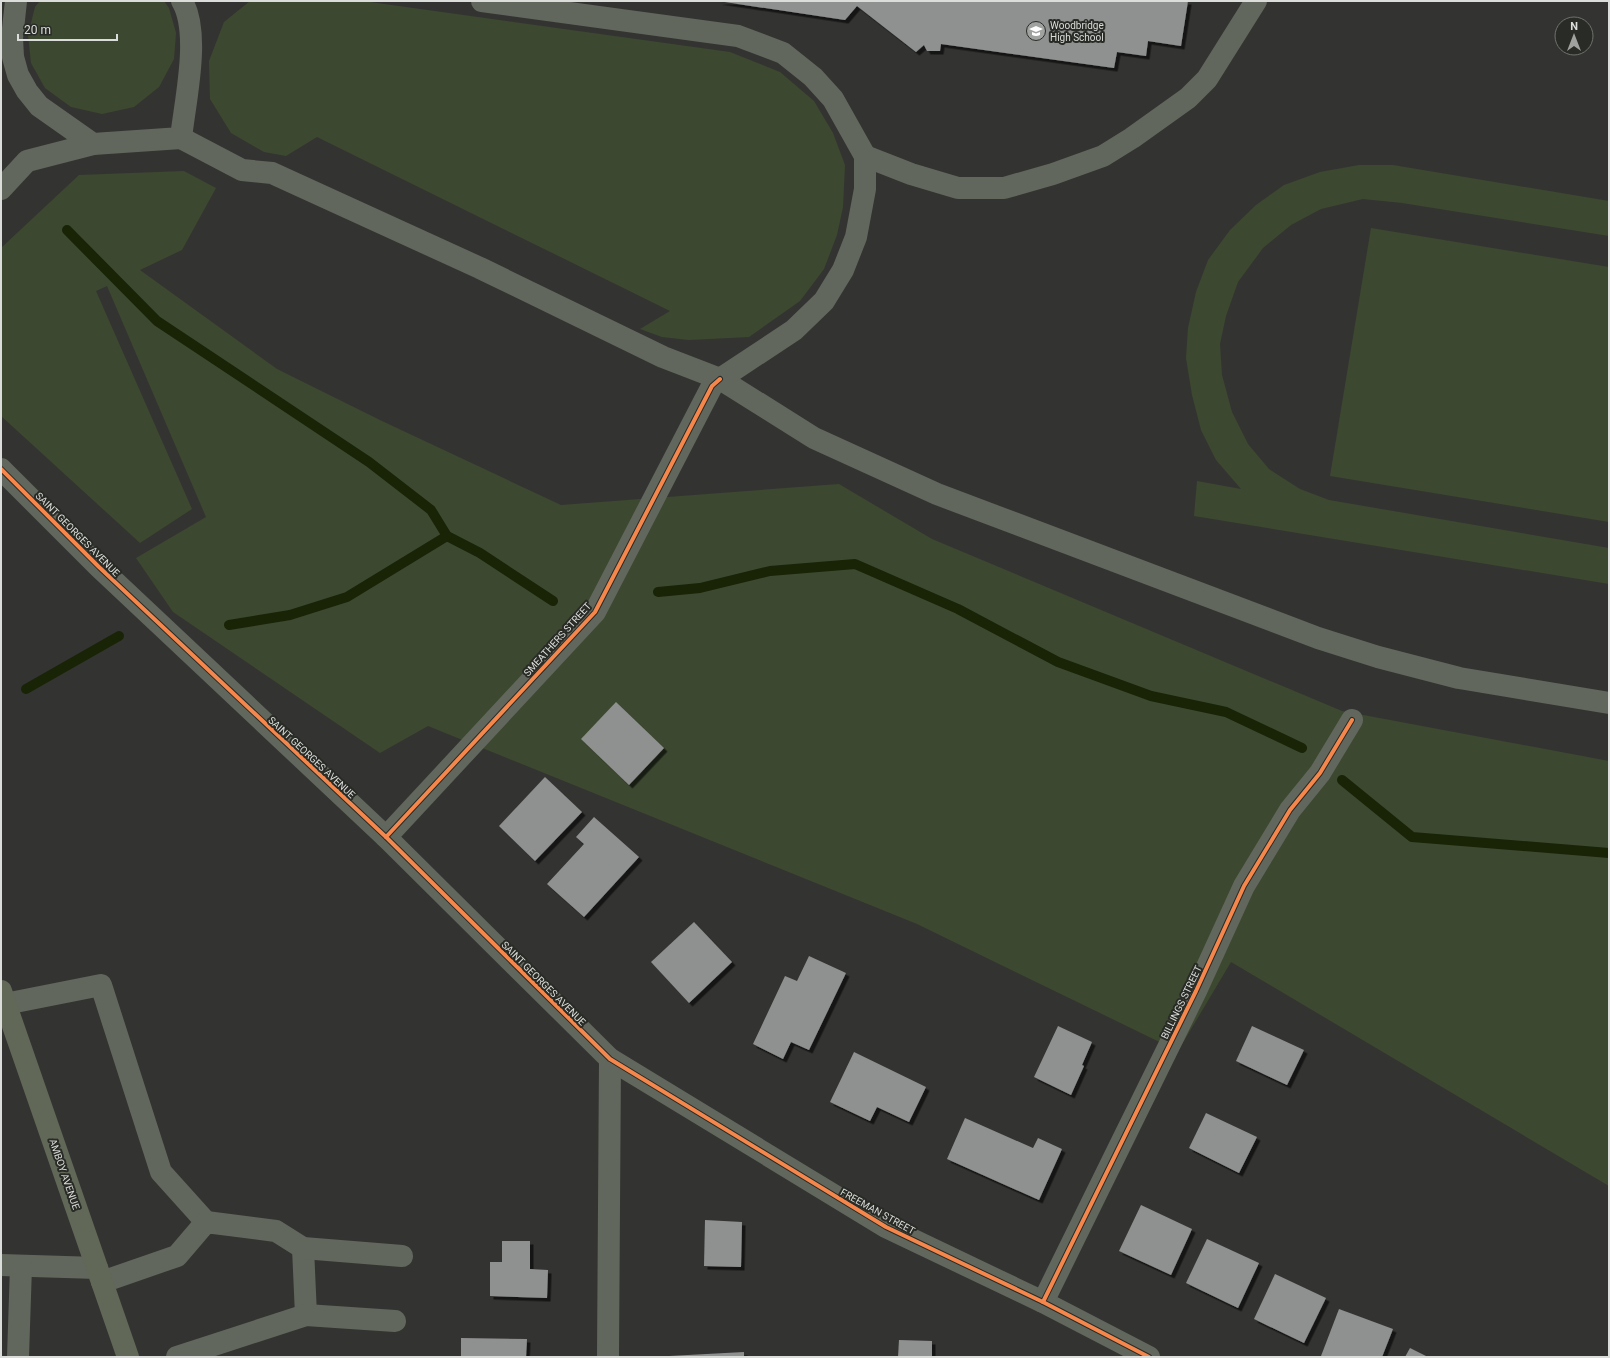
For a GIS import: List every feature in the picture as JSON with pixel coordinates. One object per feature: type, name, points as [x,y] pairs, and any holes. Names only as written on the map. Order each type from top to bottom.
[{"type":"main road","name":"AMBOY AVENUE","points":[[3,997],[128,1357]]},
{"type":"street","points":[[16,1],[12,38],[13,57],[18,75],[27,91],[40,106],[93,144]]},
{"type":"street","points":[[180,138],[191,45],[190,25],[182,1]]},
{"type":"street","points":[[482,1],[738,36],[783,53],[813,77],[833,98],[865,156],[911,174],[958,188],[1004,188],[1053,174],[1102,156],[1132,138],[1188,98],[1207,79],[1256,1]]},
{"type":"street","points":[[1,189],[27,161],[93,144],[180,138],[242,170],[272,173],[480,268],[663,357],[720,379],[814,438],[937,494],[1318,638],[1378,657],[1458,678],[1609,702]]},
{"type":"street","name":"SMEATHERS STREET","points":[[386,837],[595,612],[712,386],[720,379],[794,330],[828,294],[844,270],[856,237],[865,189],[865,156]]},
{"type":"street","name":"SAINT GEORGES AVENUE","points":[[1,469],[99,567],[386,837],[610,1059]]},
{"type":"street","name":"BILLINGS STREET","points":[[1043,1302],[1196,991],[1244,886],[1290,810],[1320,774],[1352,720]]},
{"type":"street","points":[[3,997],[101,985],[161,1172],[206,1222],[276,1232],[303,1248],[402,1256]]},
{"type":"street","points":[[608,1357],[610,1059]]},
{"type":"street","name":"FREEMAN STREET","points":[[610,1059],[886,1226],[1043,1302],[1149,1357]]},
{"type":"street","points":[[18,1357],[11,1265],[100,1275],[177,1256],[206,1222]]},
{"type":"street","points":[[303,1248],[306,1315]]},
{"type":"street","points":[[177,1357],[306,1315],[395,1321]]},
{"type":"green space","points":[[40,1],[164,1],[169,8],[176,33],[174,59],[159,87],[134,107],[102,114],[71,107],[45,88],[31,63],[28,35],[35,7]]},
{"type":"green space","points":[[250,1],[363,1],[730,52],[780,72],[814,101],[833,133],[845,165],[843,207],[837,235],[824,269],[800,301],[749,337],[689,340],[662,337],[640,329],[670,311],[317,137],[286,156],[264,152],[231,133],[210,99],[209,61],[224,22]]},
{"type":"green space","points":[[1359,165],[1393,165],[1609,201],[1609,236],[1402,203],[1363,199],[1321,209],[1291,225],[1263,248],[1238,282],[1226,316],[1220,344],[1222,375],[1232,412],[1248,444],[1269,469],[1300,489],[1329,500],[1609,548],[1609,584],[1194,516],[1197,481],[1241,489],[1216,460],[1201,430],[1192,395],[1186,358],[1188,328],[1196,292],[1208,260],[1230,230],[1256,205],[1284,185],[1320,172]]},
{"type":"green space","points":[[184,171],[216,188],[182,250],[140,270],[277,369],[382,421],[561,505],[839,484],[932,539],[1342,711],[1609,761],[1609,1186],[1231,962],[1178,1051],[917,924],[428,726],[380,753],[173,612],[136,558],[206,517],[107,286],[96,291],[192,509],[140,543],[1,416],[1,248],[79,175]]},
{"type":"green space","points":[[1371,228],[1609,267],[1609,522],[1330,476]]},
{"type":"building","name":"Woodbridge High School","points":[[718,1],[1188,1],[1181,46],[1148,41],[1146,56],[1117,52],[1114,68],[941,44],[940,51],[927,51],[924,45],[916,52],[857,6],[845,20]]},
{"type":"building","points":[[616,702],[664,748],[629,785],[581,739]]},
{"type":"building","points":[[545,777],[582,812],[535,861],[499,826]]},
{"type":"building","points":[[594,817],[639,857],[584,917],[547,884],[584,844],[576,837]]},
{"type":"building","points":[[694,922],[732,962],[689,1003],[651,962]]},
{"type":"building","points":[[809,956],[846,973],[809,1050],[791,1042],[783,1059],[753,1044],[785,976],[797,981]]},
{"type":"building","points":[[1058,1026],[1092,1042],[1082,1065],[1084,1066],[1071,1095],[1034,1077]]},
{"type":"building","points":[[1252,1026],[1304,1050],[1287,1085],[1236,1061]]},
{"type":"building","points":[[854,1052],[926,1087],[909,1122],[877,1107],[870,1121],[830,1102]]},
{"type":"building","points":[[1206,1113],[1257,1137],[1239,1173],[1189,1148]]},
{"type":"building","points":[[965,1118],[1033,1148],[1038,1138],[1062,1149],[1039,1200],[947,1159]]},
{"type":"building","points":[[1141,1205],[1192,1229],[1171,1275],[1119,1251]]},
{"type":"building","points":[[705,1220],[742,1222],[741,1267],[704,1266]]},
{"type":"building","points":[[1207,1239],[1259,1263],[1238,1308],[1186,1283]]},
{"type":"building","points":[[502,1241],[530,1241],[530,1269],[548,1270],[547,1298],[490,1296],[490,1262],[502,1262]]},
{"type":"building","points":[[1275,1274],[1326,1298],[1304,1343],[1254,1319]]},
{"type":"building","points":[[1339,1309],[1393,1329],[1382,1357],[1321,1356]]},
{"type":"building","points":[[461,1338],[527,1339],[526,1357],[461,1357]]},
{"type":"building","points":[[899,1340],[932,1341],[932,1357],[898,1357]]},
{"type":"building","points":[[1410,1348],[1428,1357],[1405,1357]]},
{"type":"building","points":[[744,1352],[744,1357],[669,1357],[669,1356]]},
{"type":"waterway","points":[[67,230],[157,321],[369,462],[431,510],[447,536],[480,553],[553,601]]},
{"type":"waterway","points":[[229,625],[290,615],[347,597],[447,536]]},
{"type":"waterway","points":[[658,592],[700,588],[770,571],[855,564],[958,609],[1058,662],[1151,696],[1226,712],[1302,748]]},
{"type":"waterway","points":[[26,689],[119,636]]},
{"type":"waterway","points":[[1342,780],[1412,837],[1609,853]]},
{"type":"cycle path","points":[[386,837],[595,612],[712,386],[720,379]]},
{"type":"cycle path","points":[[1,469],[99,567],[386,837],[610,1059],[886,1227],[1043,1302],[1149,1357]]},
{"type":"cycle path","points":[[1043,1302],[1196,991],[1244,886],[1290,810],[1320,773],[1352,720]]},
{"type":"place","name":"Woodbridge High School","points":[[1036,31]]}]
